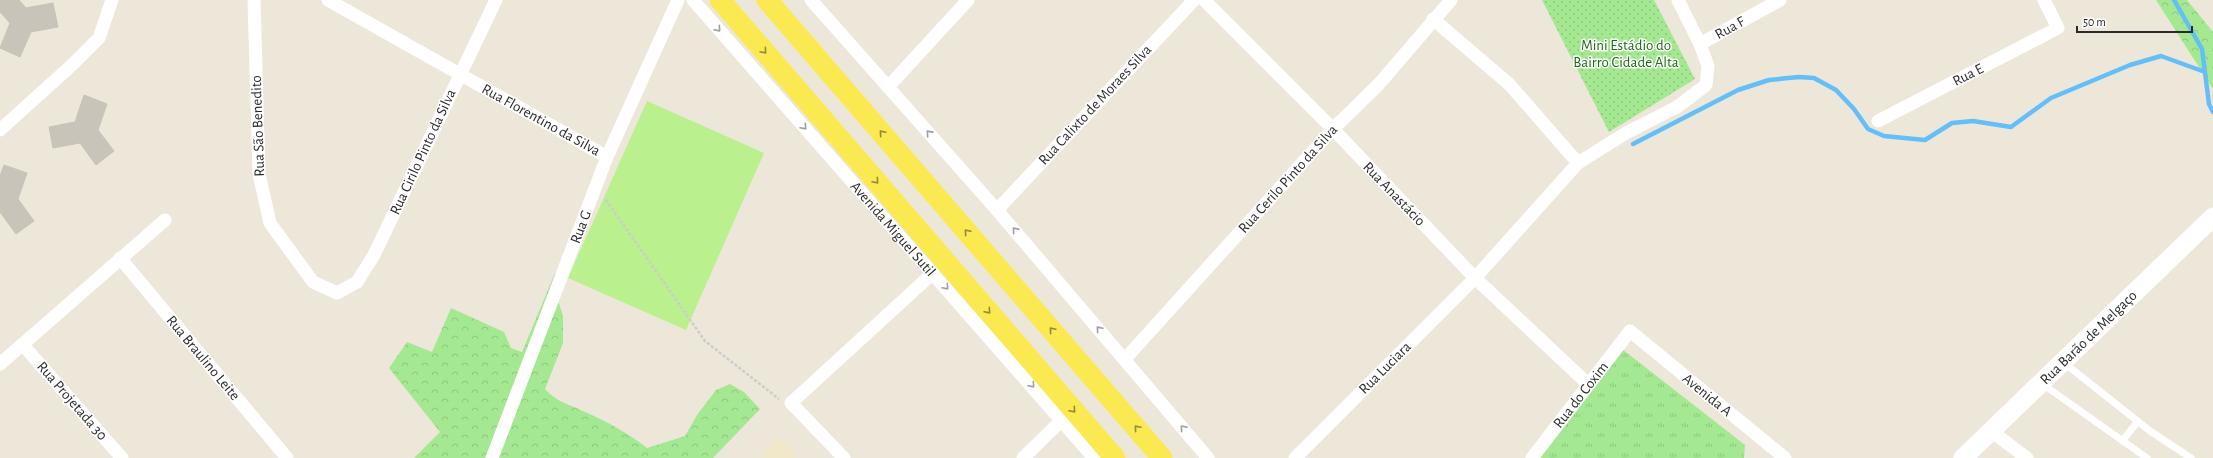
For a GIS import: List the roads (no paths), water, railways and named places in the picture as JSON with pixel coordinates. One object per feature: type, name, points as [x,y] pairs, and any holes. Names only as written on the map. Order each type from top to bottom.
[{"type":"main road","name":"Avenida Miguel Sutil","points":[[720,0],[1114,458]]},
{"type":"main road","points":[[767,0],[1162,458]]},
{"type":"street","points":[[0,130],[100,38],[112,0]]},
{"type":"street","name":"Rua São Benedito","points":[[254,0],[259,174],[270,223],[313,282],[337,293]]},
{"type":"street","name":"Rua Florentino da Silva","points":[[328,0],[607,157]]},
{"type":"street","name":"Rua Cirilo Pinto da Silva","points":[[337,293],[357,282],[374,255],[496,0]]},
{"type":"street","name":"Rua G","points":[[492,458],[607,157],[678,0]]},
{"type":"street","name":"Avenida Miguel Sutil","points":[[693,0],[1094,458]]},
{"type":"street","points":[[811,0],[997,210],[1208,458]]},
{"type":"street","points":[[888,87],[968,0]]},
{"type":"street","name":"Rua Calixto de Moraes Silva","points":[[997,210],[1194,0]]},
{"type":"street","name":"Rua Anastácio","points":[[1204,0],[1333,129],[1475,278],[1588,384]]},
{"type":"street","name":"Rua Cerilo Pinto da Silva","points":[[1125,359],[1333,129],[1379,84],[1433,19],[1451,0]]},
{"type":"street","name":"Rua Luciara","points":[[1295,458],[1475,278],[1578,163],[1626,133],[1677,107],[1706,85],[1708,66],[1700,44],[1678,0]]},
{"type":"street","name":"Rua F","points":[[1700,44],[1780,0]]},
{"type":"street","name":"Rua E","points":[[1878,121],[2058,28],[2044,0]]},
{"type":"street","points":[[1433,19],[1508,84],[1578,163]]},
{"type":"street","name":"Rua Barão de Melgaço","points":[[1963,458],[2213,217]]},
{"type":"street","points":[[0,364],[165,220]]},
{"type":"street","name":"Rua Braulino Leite","points":[[120,258],[287,458]]},
{"type":"street","points":[[844,458],[791,403],[933,273]]},
{"type":"street","name":"Rua do Coxim","points":[[1532,458],[1630,331]]},
{"type":"street","name":"Avenida A","points":[[1630,331],[1785,458]]},
{"type":"street","name":"Rua Projetada 30","points":[[23,345],[122,458]]},
{"type":"street","points":[[1023,458],[1062,420]]},
{"type":"street","points":[[1992,431],[2028,458]]},
{"type":"lane","points":[[2063,362],[2138,421],[2191,458]]},
{"type":"lane","points":[[2041,383],[2147,458]]},
{"type":"lane","points":[[2123,440],[2138,421]]},
{"type":"waterway","points":[[2174,0],[2202,49],[2209,104],[2213,112]]},
{"type":"waterway","points":[[1633,144],[1738,90],[1769,80],[1799,77],[1814,78],[1836,90],[1854,109],[1868,129],[1884,136],[1925,140],[1952,123],[1973,121],[2011,127],[2051,98],[2130,65],[2161,56],[2205,72]]},
{"type":"park label","name":"Mini Estádio do Bairro Cidade Alta","points":[[1626,54]]}]
